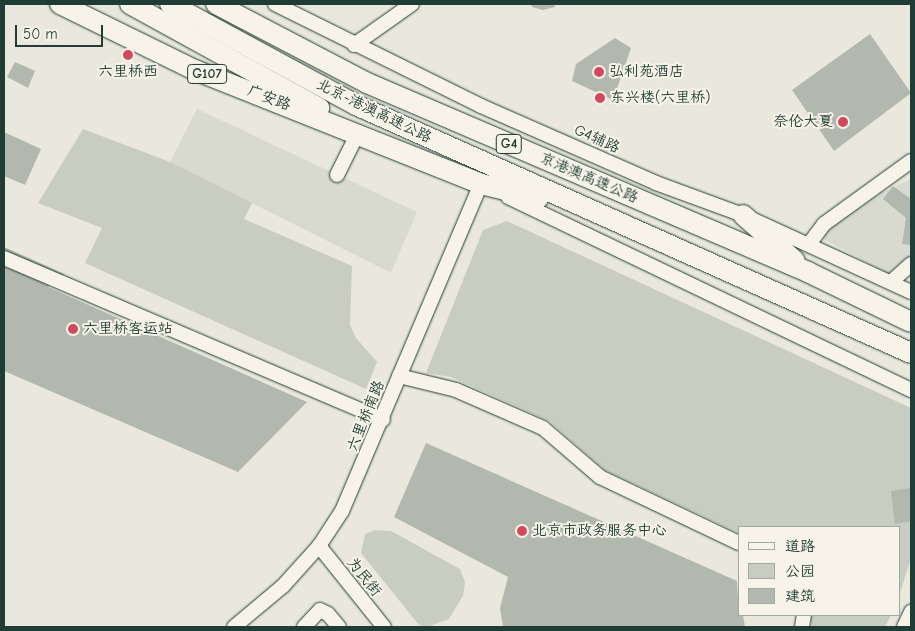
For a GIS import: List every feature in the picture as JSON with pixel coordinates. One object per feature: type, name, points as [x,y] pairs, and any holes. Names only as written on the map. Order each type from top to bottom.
[{"type":"highway","name":"广安路","points":[[60,4],[195,70],[358,133],[481,184]]},
{"type":"highway","points":[[130,4],[298,94],[358,133]]},
{"type":"highway","name":"北京-港澳高速公路","points":[[170,4],[356,105],[583,209]]},
{"type":"highway","name":"京港澳高速公路","points":[[216,4],[367,83],[808,272],[906,320]]},
{"type":"highway","name":"G107","points":[[481,184],[583,209]]},
{"type":"highway","name":"京港澳高速公路","points":[[583,209],[911,353]]},
{"type":"highway","points":[[742,215],[808,272]]},
{"type":"street","name":"G4辅路","points":[[275,4],[354,45],[481,106],[656,183],[742,215],[810,244],[911,292]]},
{"type":"street","points":[[354,45],[412,4]]},
{"type":"street","points":[[337,175],[358,133]]},
{"type":"street","points":[[810,244],[824,224],[911,161]]},
{"type":"street","points":[[481,184],[911,390]]},
{"type":"street","name":"六里桥南路","points":[[234,627],[283,586],[319,546],[356,483],[481,184]]},
{"type":"street","points":[[4,258],[383,420]]},
{"type":"street","points":[[891,282],[911,264]]},
{"type":"street","points":[[400,376],[456,390],[543,428],[600,477],[738,543]]},
{"type":"street","name":"为民街","points":[[319,546],[384,627]]},
{"type":"street","points":[[304,627],[320,610],[328,614],[339,627]]},
{"type":"street","points":[[904,627],[911,612]]},
{"type":"shaded area","points":[[197,109],[417,212],[391,273],[170,162]]},
{"type":"shaded area","points":[[911,179],[911,269],[888,274],[822,238],[844,211]]},
{"type":"green space","points":[[83,129],[170,162],[252,203],[244,219],[352,266],[350,325],[356,338],[377,362],[366,389],[85,263],[102,228],[38,203]]},
{"type":"green space","points":[[507,221],[911,408],[911,558],[900,593],[900,526],[738,526],[738,533],[605,470],[549,421],[451,377],[426,373],[483,230]]},
{"type":"green space","points":[[375,530],[391,531],[460,569],[465,582],[463,596],[449,619],[427,627],[419,625],[361,553],[365,534]]},
{"type":"green space","points":[[810,616],[890,616],[885,627],[812,627]]},
{"type":"building","points":[[531,4],[554,4],[555,7],[543,10],[532,7]]},
{"type":"building","name":"奈伦大夏","points":[[870,34],[911,93],[834,151],[792,90]]},
{"type":"building","name":"弘利苑酒店","points":[[615,38],[631,48],[613,100],[572,81],[576,64]]},
{"type":"building","points":[[15,62],[35,71],[28,88],[7,77]]},
{"type":"building","points":[[4,132],[41,149],[25,185],[4,176]]},
{"type":"building","points":[[893,186],[911,199],[911,245],[902,244],[906,218],[883,199]]},
{"type":"building","name":"六里桥客运站","points":[[4,247],[64,274],[48,287],[307,402],[238,472],[4,371]]},
{"type":"building","name":"北京市政务服务中心","points":[[426,443],[737,581],[738,616],[743,616],[745,627],[503,627],[500,608],[508,577],[394,517]]},
{"type":"building","points":[[911,488],[911,521],[895,524],[891,491]]},
{"type":"place","name":"六里桥西","points":[[128,55]]},
{"type":"place","name":"弘利苑酒店","points":[[599,72]]},
{"type":"place","name":"东兴楼(六里桥)","points":[[600,98]]},
{"type":"place","name":"奈伦大夏","points":[[843,122]]},
{"type":"place","name":"六里桥客运站","points":[[73,329]]},
{"type":"place","name":"北京市政务服务中心","points":[[522,531]]}]
